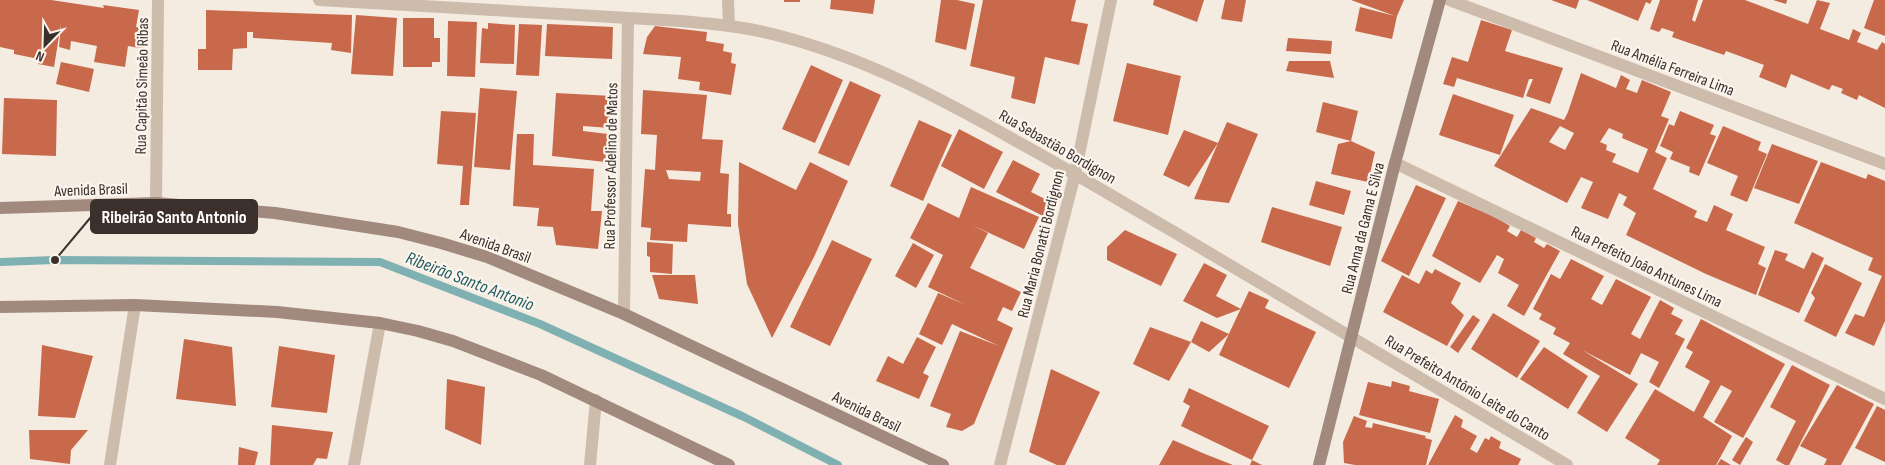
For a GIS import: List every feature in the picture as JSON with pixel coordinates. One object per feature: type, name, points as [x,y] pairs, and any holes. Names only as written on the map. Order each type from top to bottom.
[{"type":"main road","name":"Rua Anna da Gama E Silva","points":[[1319,465],[1395,163],[1440,0]]},
{"type":"main road","name":"Avenida Brasil","points":[[0,208],[156,203],[275,213],[398,232],[441,243],[487,257],[624,314],[943,465]]},
{"type":"main road","points":[[0,307],[135,305],[277,312],[380,323],[470,347],[541,375],[729,465]]},
{"type":"street","name":"Rua Capitão Simeão Ribas","points":[[156,203],[158,0]]},
{"type":"street","name":"Rua Sebastião Bordignon","points":[[319,0],[628,18],[729,26],[807,43],[845,56],[900,79],[971,115],[1076,174],[1353,336]]},
{"type":"street","points":[[728,0],[729,26]]},
{"type":"street","name":"Rua Maria Bonatti Bordignon","points":[[1000,465],[1076,174],[1111,0]]},
{"type":"street","name":"Rua Amélia Ferreira Lima","points":[[1449,0],[1885,164]]},
{"type":"street","name":"Rua Professor Adelino de Matos","points":[[624,314],[628,18]]},
{"type":"street","name":"Rua Prefeito João Antunes Lima","points":[[1395,163],[1885,399]]},
{"type":"street","points":[[110,465],[135,305]]},
{"type":"street","points":[[354,465],[380,323]]},
{"type":"street","name":"Rua Prefeito Antônio Leite do Canto","points":[[1353,336],[1567,465]]},
{"type":"street","points":[[590,465],[596,400]]},
{"type":"building","points":[[0,0],[51,0],[104,8],[103,5],[139,10],[136,27],[148,29],[144,49],[128,46],[125,67],[94,62],[97,46],[71,41],[70,50],[59,47],[61,24],[54,67],[38,64],[39,59],[14,54],[14,50],[0,47]]},
{"type":"building","points":[[784,0],[800,0],[800,2],[784,2]]},
{"type":"building","points":[[831,0],[875,0],[873,14],[830,9]]},
{"type":"building","points":[[941,0],[957,0],[975,4],[966,50],[935,42]]},
{"type":"building","points":[[983,0],[1076,0],[1071,21],[1088,24],[1079,65],[1045,57],[1035,104],[1011,98],[1015,77],[970,66]]},
{"type":"building","points":[[1154,0],[1204,0],[1197,22],[1153,5]]},
{"type":"building","points":[[1225,0],[1246,0],[1242,22],[1221,19]]},
{"type":"building","points":[[1351,0],[1404,0],[1397,16],[1392,39],[1355,31],[1360,7],[1395,16]]},
{"type":"building","points":[[1551,0],[1579,0],[1576,9]]},
{"type":"building","points":[[1587,0],[1652,0],[1650,4],[1646,2],[1638,21]]},
{"type":"building","points":[[1660,0],[1698,0],[1692,20],[1695,22],[1703,0],[1745,0],[1808,24],[1817,0],[1830,3],[1820,29],[1849,40],[1853,29],[1861,33],[1857,42],[1877,50],[1882,42],[1885,44],[1885,108],[1859,95],[1857,100],[1841,93],[1843,89],[1832,85],[1829,90],[1791,74],[1786,88],[1759,77],[1764,65],[1726,51],[1724,55],[1672,37],[1674,32],[1662,28],[1659,32],[1650,29]]},
{"type":"building","points":[[1773,0],[1787,0],[1786,4]]},
{"type":"building","points":[[1874,0],[1885,0],[1885,36],[1864,28]]},
{"type":"building","points":[[206,10],[352,15],[351,53],[331,50],[332,43],[253,38],[253,32],[247,32],[247,48],[233,49],[232,70],[198,70],[198,49],[206,49]]},
{"type":"building","points":[[356,15],[397,18],[393,76],[351,74]]},
{"type":"building","points":[[403,18],[434,18],[434,38],[440,38],[440,62],[432,62],[432,67],[403,67]]},
{"type":"building","points":[[1481,20],[1512,30],[1505,51],[1563,68],[1550,104],[1526,96],[1533,79],[1529,79],[1523,98],[1457,78],[1454,87],[1443,84],[1452,57],[1468,62]]},
{"type":"building","points":[[448,21],[477,22],[475,77],[447,76]]},
{"type":"building","points":[[488,23],[515,25],[514,64],[480,63],[482,28],[488,29]]},
{"type":"building","points":[[519,24],[542,25],[539,76],[516,75]]},
{"type":"building","points":[[547,24],[613,27],[612,59],[545,56]]},
{"type":"building","points":[[655,26],[707,32],[706,41],[724,44],[723,51],[732,53],[731,63],[736,64],[731,95],[699,90],[700,82],[678,79],[681,57],[643,54],[647,37]]},
{"type":"building","points":[[1288,38],[1332,41],[1331,54],[1286,51]]},
{"type":"building","points":[[1289,61],[1330,61],[1334,78],[1286,71]]},
{"type":"building","points":[[61,62],[94,69],[89,92],[56,84]]},
{"type":"building","points":[[1127,63],[1181,76],[1168,135],[1113,121]]},
{"type":"building","points":[[811,65],[843,80],[815,143],[782,129]]},
{"type":"building","points":[[1581,73],[1616,88],[1621,75],[1630,80],[1626,89],[1637,93],[1642,80],[1671,92],[1661,116],[1669,119],[1655,152],[1667,158],[1653,189],[1697,211],[1694,217],[1707,222],[1714,205],[1733,214],[1726,230],[1765,247],[1758,264],[1766,268],[1756,295],[1706,274],[1626,235],[1636,213],[1623,205],[1627,197],[1619,193],[1608,219],[1581,208],[1593,182],[1581,177],[1567,203],[1494,166],[1531,108],[1564,120]],"holes":[[[1560,126],[1574,133],[1565,150],[1549,142]],[[1609,128],[1623,134],[1622,138],[1648,149],[1638,173],[1612,162],[1616,154],[1606,150],[1607,145],[1600,142]]]},
{"type":"building","points":[[850,81],[881,95],[849,166],[818,153]]},
{"type":"building","points":[[480,88],[517,91],[510,170],[474,167]]},
{"type":"building","points":[[643,90],[707,95],[702,139],[723,140],[720,173],[729,174],[727,214],[731,214],[731,227],[688,224],[687,242],[650,240],[651,228],[641,227],[645,169],[655,170],[657,135],[641,134]],"holes":[[[666,170],[701,172],[700,181],[669,179]]]},
{"type":"building","points":[[556,93],[612,96],[610,128],[583,126],[583,131],[608,134],[605,162],[552,156]]},
{"type":"building","points":[[1453,94],[1514,115],[1500,155],[1439,135]]},
{"type":"building","points":[[4,98],[57,100],[56,156],[2,154]]},
{"type":"building","points":[[1323,102],[1358,111],[1351,141],[1316,132]]},
{"type":"building","points":[[441,111],[476,113],[469,205],[460,205],[463,166],[437,164]]},
{"type":"building","points":[[1680,111],[1714,125],[1710,134],[1716,136],[1699,176],[1689,172],[1690,167],[1670,159],[1673,152],[1660,146],[1669,124],[1674,126]]},
{"type":"building","points":[[919,120],[952,135],[923,201],[890,186]]},
{"type":"building","points":[[1227,122],[1258,134],[1229,203],[1194,199]]},
{"type":"building","points":[[1723,126],[1761,142],[1758,150],[1767,154],[1747,202],[1730,195],[1738,176],[1707,163]]},
{"type":"building","points":[[959,129],[1003,152],[984,189],[941,166]]},
{"type":"building","points":[[1184,130],[1218,143],[1189,187],[1163,175]]},
{"type":"building","points":[[517,134],[534,134],[533,165],[594,169],[591,211],[602,211],[598,249],[556,245],[553,227],[537,226],[539,208],[513,206]]},
{"type":"building","points":[[1351,141],[1375,152],[1368,182],[1331,174],[1338,144]]},
{"type":"building","points":[[1772,144],[1818,161],[1799,204],[1754,188]]},
{"type":"building","points":[[1013,160],[1040,174],[1031,192],[1057,205],[1054,211],[1045,217],[996,192]]},
{"type":"building","points":[[739,162],[796,190],[810,162],[848,181],[814,257],[772,338],[747,284],[738,224]]},
{"type":"building","points":[[1821,162],[1866,179],[1868,174],[1885,181],[1885,321],[1874,346],[1845,333],[1855,314],[1864,317],[1882,276],[1868,270],[1873,258],[1794,223]]},
{"type":"building","points":[[1316,181],[1351,191],[1344,215],[1309,205]]},
{"type":"building","points":[[1416,185],[1446,198],[1409,276],[1381,261]]},
{"type":"building","points":[[971,187],[1039,217],[1024,249],[972,225],[988,233],[970,268],[1021,292],[1012,311],[1003,307],[997,320],[1013,328],[974,424],[962,431],[946,427],[951,414],[930,406],[960,331],[999,346],[952,324],[942,345],[919,334],[938,293],[966,305],[928,287],[943,255],[910,238],[928,203],[959,218]]},
{"type":"building","points":[[1458,201],[1481,211],[1482,209],[1510,226],[1507,231],[1517,237],[1521,230],[1536,238],[1534,242],[1544,248],[1547,244],[1560,251],[1524,316],[1507,306],[1519,285],[1498,273],[1504,259],[1497,255],[1480,283],[1432,256]]},
{"type":"building","points":[[1272,207],[1342,227],[1330,266],[1261,242]]},
{"type":"building","points":[[1125,230],[1177,254],[1161,286],[1107,260],[1107,247]]},
{"type":"building","points":[[832,240],[872,259],[830,346],[790,327]]},
{"type":"building","points":[[647,242],[673,244],[672,274],[650,272]]},
{"type":"building","points":[[913,243],[934,255],[916,288],[895,276]]},
{"type":"building","points":[[1775,250],[1788,254],[1785,260],[1804,269],[1812,252],[1824,258],[1799,313],[1758,295]]},
{"type":"building","points":[[1571,259],[1604,276],[1591,299],[1602,305],[1616,279],[1651,297],[1631,334],[1640,339],[1660,300],[1674,308],[1671,314],[1683,320],[1675,334],[1685,339],[1659,388],[1649,382],[1659,362],[1641,353],[1630,375],[1582,350],[1638,384],[1607,432],[1577,413],[1600,376],[1563,354],[1570,343],[1553,334],[1556,328],[1539,319],[1542,314],[1533,309],[1551,274],[1560,279]]},
{"type":"building","points":[[1204,263],[1227,275],[1216,296],[1241,309],[1217,318],[1183,301]]},
{"type":"building","points":[[1825,264],[1862,283],[1836,337],[1804,321],[1815,298],[1811,293]]},
{"type":"building","points":[[1435,269],[1461,283],[1451,303],[1464,315],[1447,346],[1383,312],[1402,275],[1419,284],[1426,270],[1432,274]]},
{"type":"building","points":[[652,275],[695,275],[698,304],[659,299]]},
{"type":"building","points":[[1249,291],[1269,300],[1265,308],[1316,332],[1289,388],[1219,355]]},
{"type":"building","points":[[1493,313],[1540,341],[1517,378],[1471,349]]},
{"type":"building","points":[[1473,315],[1480,320],[1458,353],[1450,347]]},
{"type":"building","points":[[1701,319],[1785,364],[1743,438],[1714,422],[1732,391],[1721,385],[1703,417],[1732,436],[1716,465],[1657,465],[1660,460],[1625,438],[1655,389],[1694,412],[1710,381],[1685,367],[1693,352],[1686,348]]},
{"type":"building","points":[[1201,321],[1229,334],[1209,352],[1191,342]]},
{"type":"building","points":[[1150,327],[1191,342],[1169,381],[1133,364]]},
{"type":"building","points":[[917,337],[936,347],[923,373],[929,376],[919,399],[876,381],[888,356],[903,364]]},
{"type":"building","points":[[184,339],[232,347],[236,406],[176,399]]},
{"type":"building","points":[[42,345],[93,356],[75,418],[38,416]]},
{"type":"building","points":[[279,346],[335,355],[327,413],[271,407]]},
{"type":"building","points":[[1544,347],[1588,376],[1568,409],[1520,379]]},
{"type":"building","points":[[1792,365],[1830,385],[1789,465],[1785,465],[1776,460],[1796,421],[1770,407]]},
{"type":"building","points":[[1051,369],[1100,392],[1065,465],[1057,465],[1029,452]]},
{"type":"building","points":[[447,379],[485,387],[481,445],[445,429]]},
{"type":"building","points":[[1392,381],[1410,386],[1409,391],[1439,399],[1430,433],[1359,415],[1368,382],[1391,387]]},
{"type":"building","points":[[1837,385],[1874,404],[1841,465],[1824,465],[1827,459],[1800,446]]},
{"type":"building","points":[[1189,388],[1269,426],[1252,460],[1181,426],[1190,406],[1183,402]]},
{"type":"building","points":[[1877,406],[1885,410],[1885,462],[1855,448]]},
{"type":"building","points":[[1455,415],[1463,420],[1461,427],[1477,436],[1470,449],[1477,453],[1485,438],[1489,440],[1491,436],[1501,442],[1499,448],[1521,459],[1518,465],[1428,465]]},
{"type":"building","points":[[1354,416],[1367,421],[1365,427],[1372,428],[1373,423],[1426,436],[1425,438],[1432,440],[1426,465],[1355,465],[1344,463],[1343,442]]},
{"type":"building","points":[[272,425],[333,432],[327,459],[317,458],[313,465],[270,465]]},
{"type":"building","points":[[29,430],[88,430],[71,450],[70,464],[30,459]]},
{"type":"building","points":[[1746,437],[1753,442],[1740,465],[1732,460]]},
{"type":"building","points":[[1173,440],[1205,454],[1233,465],[1159,465]]},
{"type":"building","points":[[239,447],[258,452],[255,465],[238,465]]},
{"type":"building","points":[[1721,459],[1731,465],[1717,465]]},
{"type":"building","points":[[1252,460],[1262,465],[1250,465]]},
{"type":"waterway","name":"Ribeirão Santo Antonio","points":[[0,262],[55,260],[380,262],[540,324],[744,417],[838,465]]},
{"type":"place","name":"Ribeirão Santo Antonio","points":[[55,260]]}]
